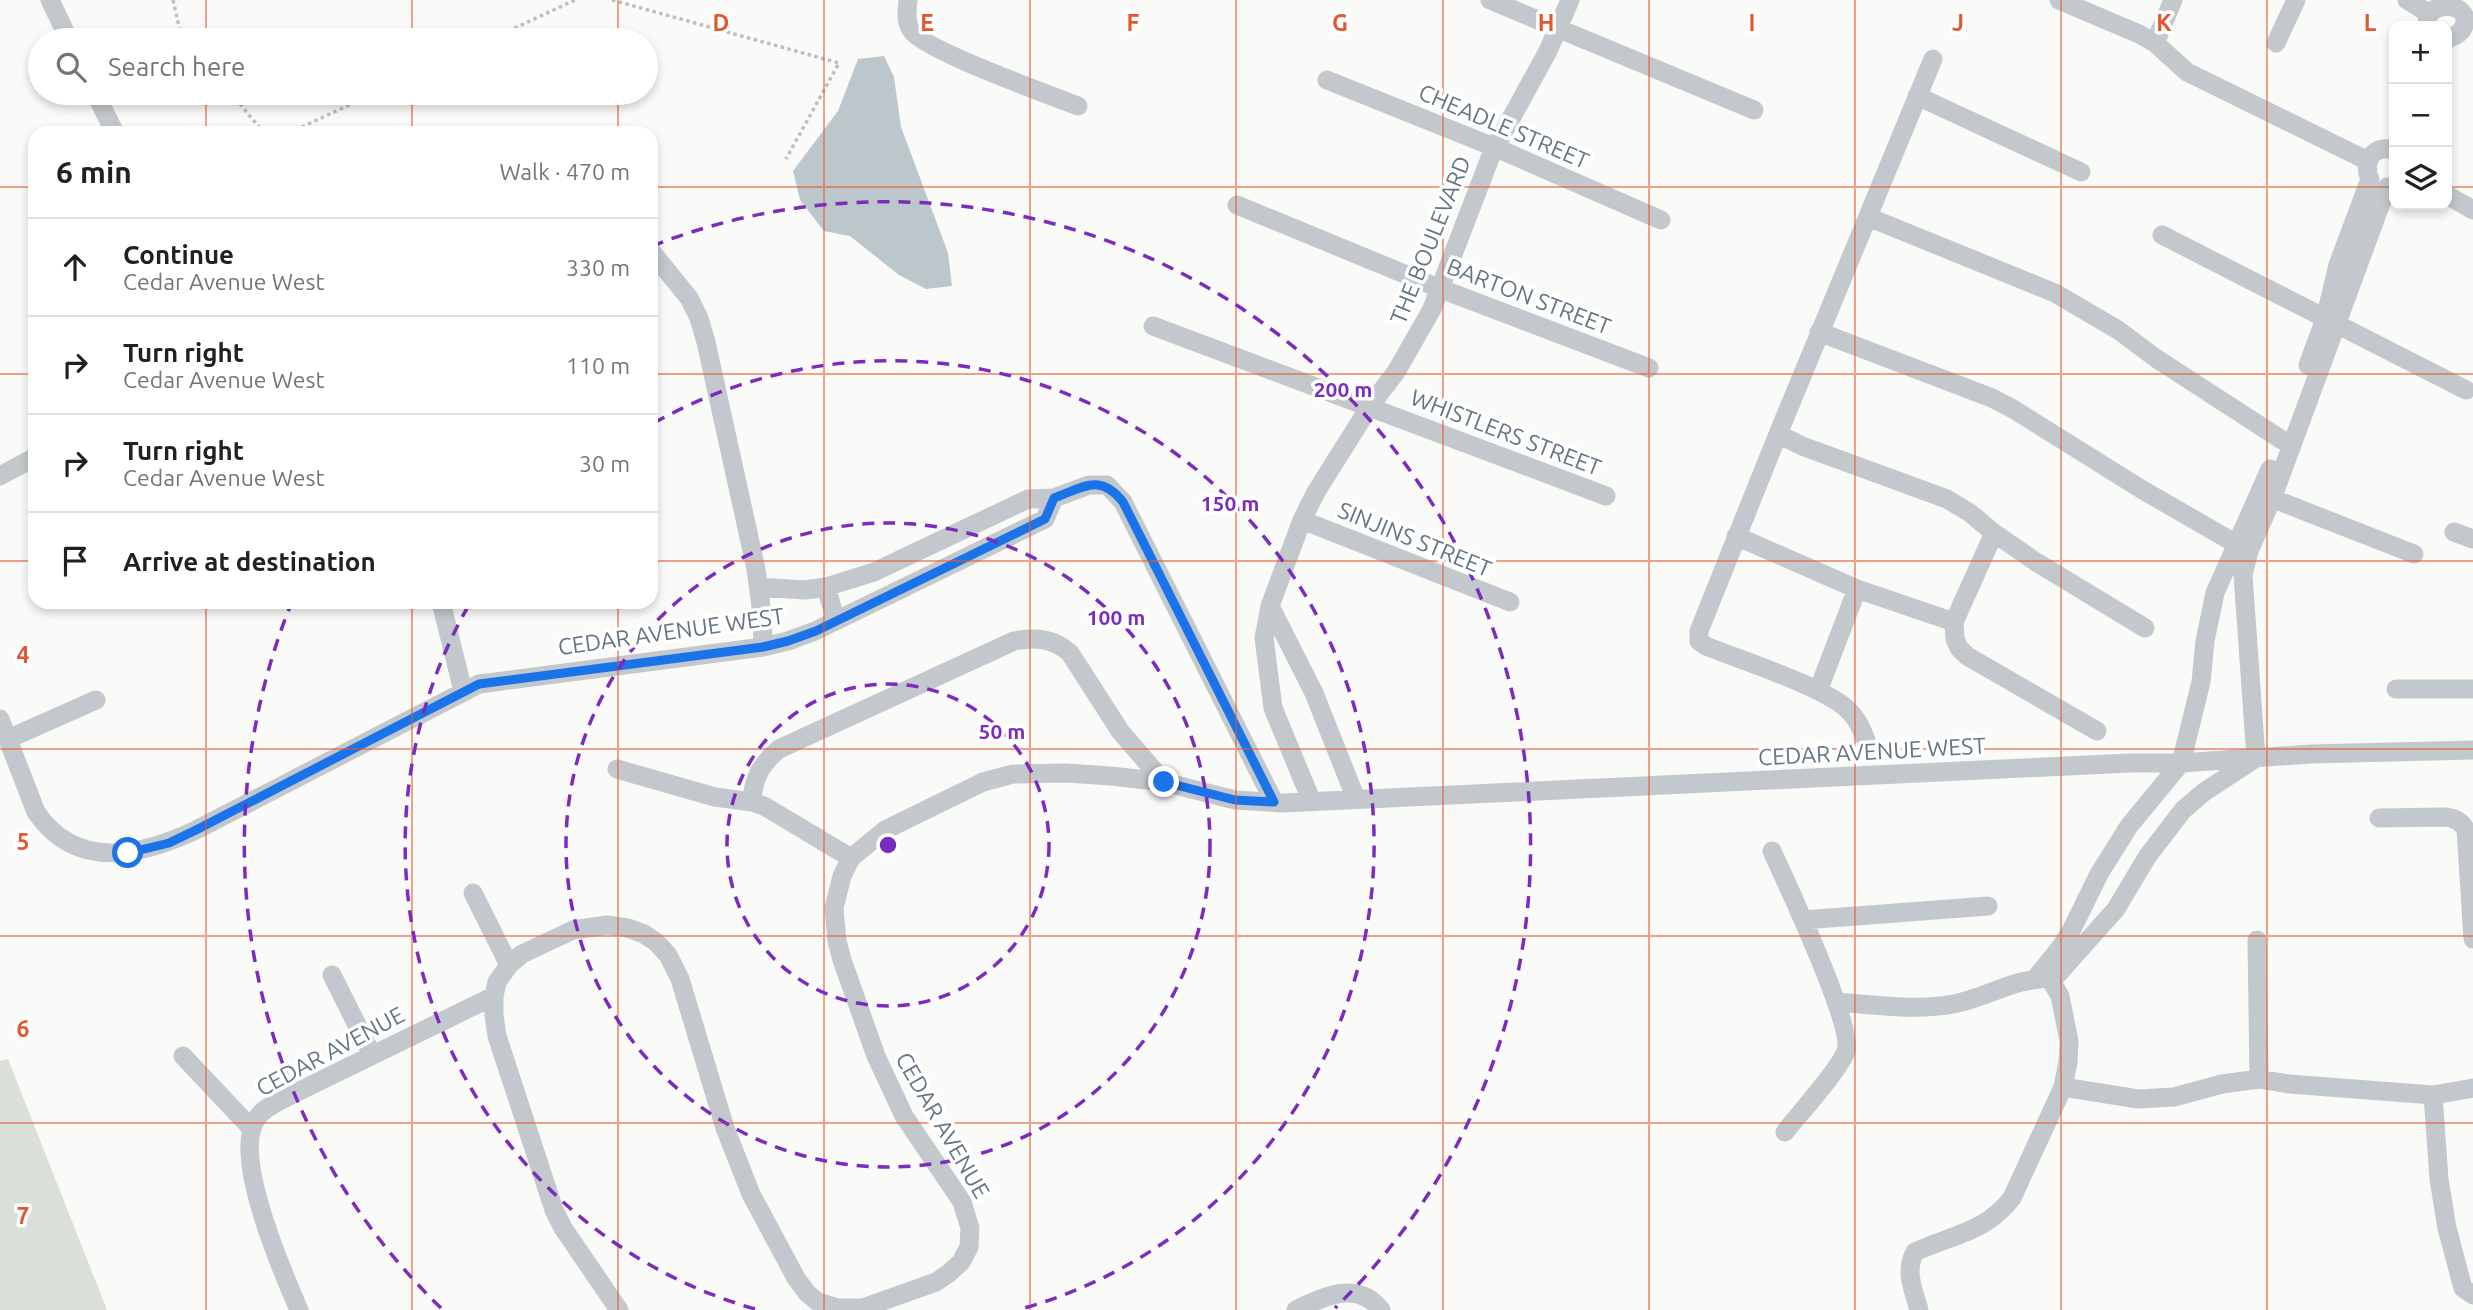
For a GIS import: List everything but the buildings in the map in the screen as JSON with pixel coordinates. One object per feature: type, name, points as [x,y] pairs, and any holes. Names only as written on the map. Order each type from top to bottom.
[{"type":"street","points":[[50,0],[63,28]]},
{"type":"street","points":[[908,0],[907,19],[913,34],[924,42],[1078,106]]},
{"type":"street","points":[[1490,0],[1754,110]]},
{"type":"street","name":"THE BOULEVARD","points":[[1312,802],[1273,708],[1264,638],[1270,606],[1302,520],[1370,406],[1409,352],[1441,289],[1494,147],[1559,28],[1570,0]]},
{"type":"street","points":[[2059,0],[2139,34],[2155,43],[2187,72],[2380,178]]},
{"type":"street","points":[[2155,43],[2173,0]]},
{"type":"street","points":[[2276,43],[2296,0]]},
{"type":"street","points":[[2407,0],[2443,8],[2465,17],[2459,39]]},
{"type":"street","points":[[1866,740],[1850,711],[1818,691],[1706,646],[1699,641],[1699,631],[1819,332],[1933,59]]},
{"type":"street","name":"CHEADLE STREET","points":[[1327,80],[1494,147],[1661,220]]},
{"type":"street","points":[[1917,96],[2081,172]]},
{"type":"street","points":[[101,105],[112,126]]},
{"type":"street","points":[[2043,976],[2072,929],[2098,874],[2143,809],[2181,763],[2201,682],[2212,604],[2266,496],[2331,322],[2380,178],[2371,156],[2381,149],[2389,150]]},
{"type":"street","points":[[2452,198],[2473,210]]},
{"type":"street","name":"BARTON STREET","points":[[1237,205],[1441,289],[1649,369]]},
{"type":"street","points":[[1868,217],[1983,262],[2066,299],[2118,330],[2157,359],[2282,440]]},
{"type":"street","points":[[2162,236],[2466,390]]},
{"type":"street","points":[[658,259],[690,298],[706,342],[759,587],[763,647]]},
{"type":"street","points":[[2266,496],[2282,440],[2331,322]]},
{"type":"street","name":"WHISTLERS STREET","points":[[1153,326],[1606,496]]},
{"type":"street","points":[[1819,332],[2002,403],[2206,529],[2242,548]]},
{"type":"street","points":[[1778,434],[1818,452],[1947,499],[2036,562],[2145,628]]},
{"type":"street","points":[[0,476],[28,461]]},
{"type":"street","points":[[759,587],[806,590],[826,587],[874,572],[1028,499],[1054,498],[1097,484],[1107,485],[1123,502],[1274,802]]},
{"type":"street","points":[[2266,496],[2414,554]]},
{"type":"street","name":"CEDAR AVENUE WEST","points":[[0,719],[36,812],[45,824],[73,844],[91,851],[128,853],[169,843],[196,830],[479,684],[763,647],[806,635],[1045,519],[1054,498]]},
{"type":"street","name":"SINJINS STREET","points":[[1302,520],[1510,602]]},
{"type":"street","points":[[2454,532],[2473,540]]},
{"type":"street","points":[[1994,533],[1954,622],[1955,639],[1967,656],[2097,731]]},
{"type":"street","points":[[1736,536],[1857,589],[1954,622]]},
{"type":"street","points":[[1836,1003],[1934,1006],[1975,999],[2021,982],[2058,974],[2116,909],[2147,857],[2183,810],[2204,792],[2256,758],[2242,548]]},
{"type":"street","points":[[826,587],[836,621]]},
{"type":"street","points":[[1818,691],[1857,589]]},
{"type":"street","points":[[1270,606],[1314,693],[1356,799]]},
{"type":"street","points":[[444,609],[463,691]]},
{"type":"street","points":[[752,802],[760,768],[779,749],[999,647],[1028,638],[1050,640],[1070,653],[1120,731],[1164,782]]},
{"type":"street","points":[[2396,689],[2473,689]]},
{"type":"street","points":[[8,739],[96,701]]},
{"type":"street","name":"CEDAR AVENUE WEST","points":[[1164,782],[1235,800],[1312,802],[2130,763],[2181,763],[2311,754],[2473,750]]},
{"type":"street","points":[[617,769],[715,797],[752,802],[775,812],[850,858],[885,830],[996,777],[1066,773],[1164,782]]},
{"type":"street","points":[[2143,809],[2170,826]]},
{"type":"street","points":[[2379,818],[2445,817],[2453,818],[2463,825],[2466,830],[2473,939]]},
{"type":"street","points":[[1772,851],[1836,1003],[1845,1031],[1846,1050],[1785,1132]]},
{"type":"street","name":"CEDAR AVENUE","points":[[509,965],[539,945],[573,930],[588,927],[607,925],[628,928],[656,942],[668,955],[680,979],[725,1128],[751,1194],[796,1279],[807,1293],[828,1306],[863,1308],[936,1282],[950,1273],[961,1262],[968,1247],[970,1227],[962,1202],[904,1115],[876,1056],[842,960],[834,908],[842,876],[850,858]]},
{"type":"street","points":[[473,893],[509,965],[497,982],[494,996],[497,1036],[547,1193],[564,1228],[619,1310]]},
{"type":"street","points":[[2084,905],[2105,922]]},
{"type":"street","points":[[1803,920],[1988,906]]},
{"type":"street","points":[[2257,940],[2259,1079]]},
{"type":"street","points":[[332,975],[372,1055]]},
{"type":"street","points":[[1919,1310],[1910,1276],[1912,1258],[1916,1252],[1990,1221],[2002,1210],[2012,1198],[2063,1087],[2068,1062],[2068,1041],[2060,996],[2043,976]]},
{"type":"street","name":"CEDAR AVENUE","points":[[299,1310],[278,1262],[262,1214],[253,1175],[249,1143],[257,1118],[265,1110],[494,996]]},
{"type":"street","points":[[183,1056],[252,1129]]},
{"type":"street","points":[[2063,1087],[2138,1100],[2259,1079],[2331,1088],[2433,1095],[2473,1088]]},
{"type":"street","points":[[2433,1095],[2439,1179],[2447,1228],[2463,1288],[2473,1295]]},
{"type":"street","points":[[1296,1310],[1317,1300],[1349,1292],[1363,1294],[1381,1310]]},
{"type":"path","points":[[173,0],[179,28]]},
{"type":"path","points":[[515,28],[575,0]]},
{"type":"path","points":[[612,0],[839,62],[786,159]]},
{"type":"path","points":[[241,105],[258,126]]},
{"type":"path","points":[[304,126],[349,105]]},
{"type":"shaded area","points":[[884,56],[894,77],[901,127],[948,253],[952,286],[926,289],[899,275],[850,236],[824,231],[800,200],[793,171],[838,111],[858,59]]},
{"type":"shaded area","points":[[8,1059],[107,1310],[0,1310],[0,1061]]},
{"type":"route","points":[[128,853],[169,843],[479,684],[763,647],[816,631],[1045,519],[1054,498],[1097,484],[1107,485],[1123,502],[1274,802],[1235,800],[1164,782]]}]
